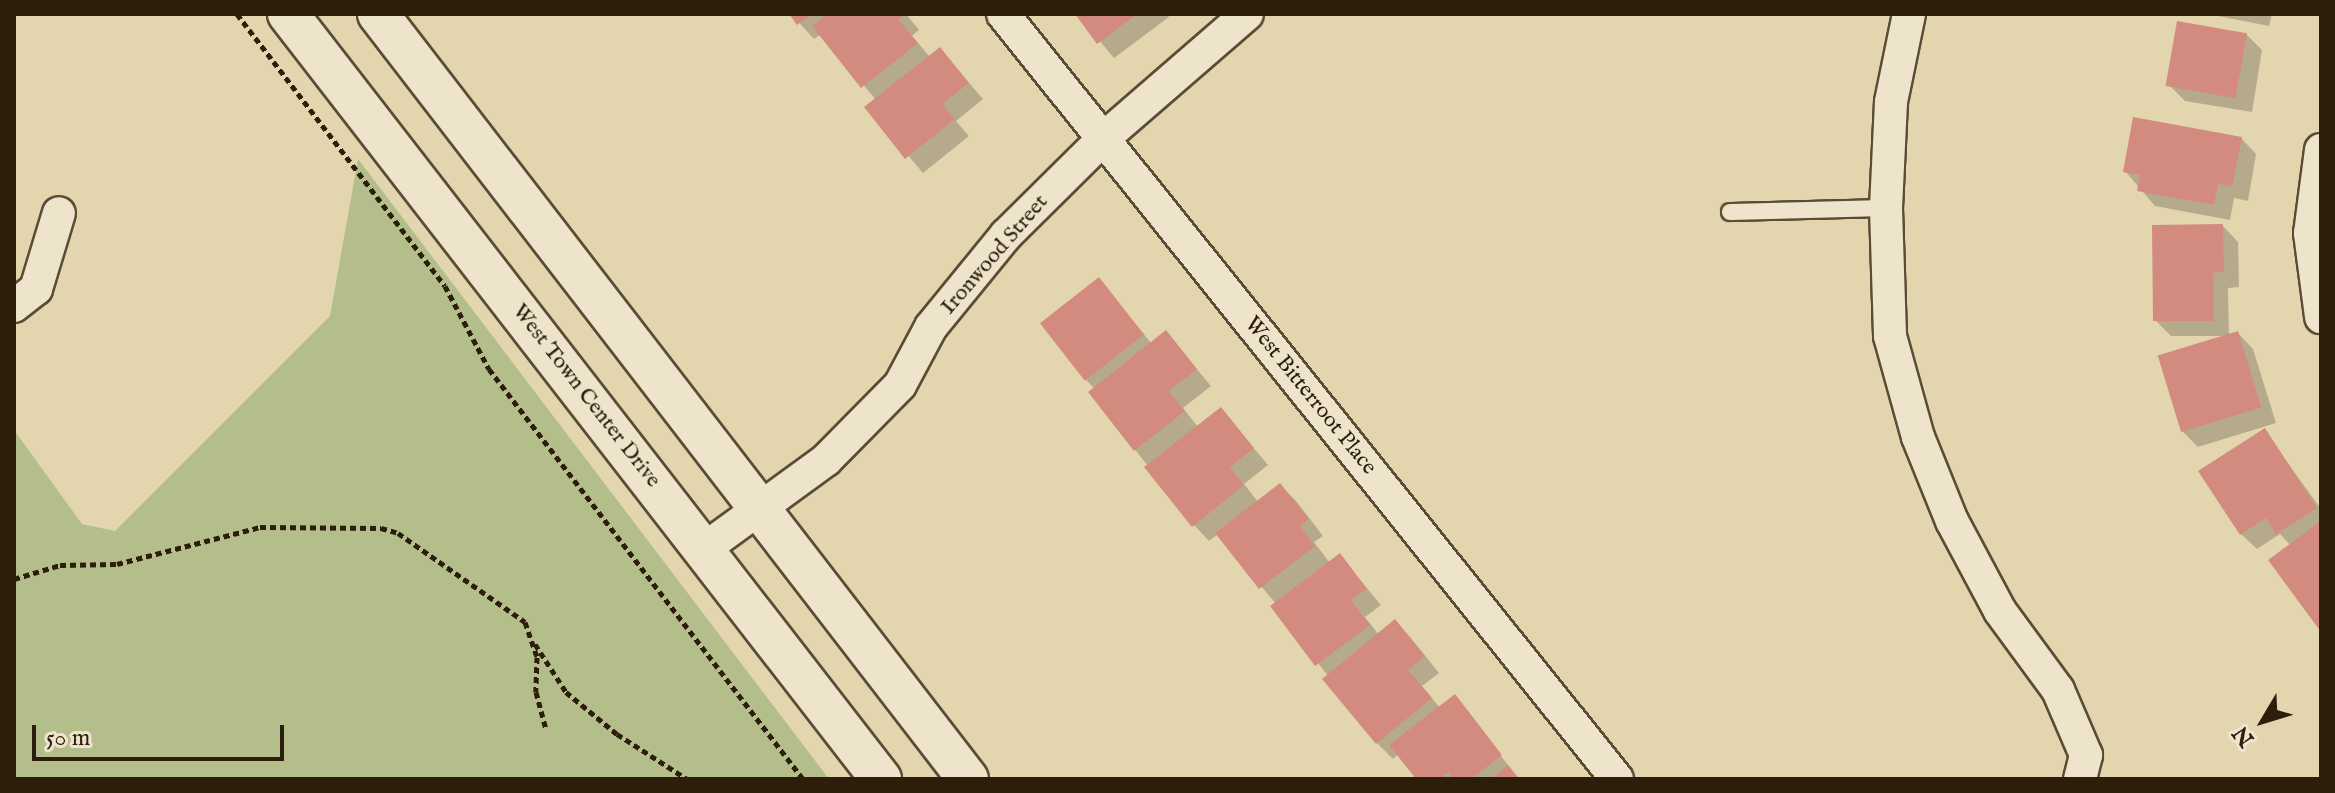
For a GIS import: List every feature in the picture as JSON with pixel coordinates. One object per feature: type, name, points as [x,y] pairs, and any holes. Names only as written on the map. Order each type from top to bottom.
[{"type":"street","name":"West Town Center Drive","points":[[288,14],[881,779]]},
{"type":"street","points":[[378,14],[968,779]]},
{"type":"street","name":"West Bitterroot Place","points":[[1003,14],[1617,779]]},
{"type":"street","name":"Ironwood Street","points":[[704,549],[826,460],[900,385],[931,327],[1006,235],[1104,138],[1247,14]]},
{"type":"street","points":[[1909,14],[1891,102],[1886,208],[1890,336],[1918,437],[1952,521],[2000,611],[2058,690],[2086,755],[2080,779]]},
{"type":"street","points":[[2321,150],[2310,233],[2321,317]]},
{"type":"street","points":[[14,306],[36,289],[59,213]]},
{"type":"lane","points":[[1730,212],[1886,208]]},
{"type":"path","points":[[237,14],[445,286],[489,369],[803,779]]},
{"type":"path","points":[[14,579],[60,565],[117,564],[260,527],[381,528],[398,533],[510,606],[525,622],[566,692],[617,734],[687,779]]},
{"type":"path","points":[[532,638],[536,692],[546,729]]},
{"type":"green space","points":[[358,159],[829,779],[14,779],[14,430],[82,524],[115,531],[330,316]]},
{"type":"building","points":[[789,14],[812,14],[797,25]]},
{"type":"building","points":[[827,14],[904,14],[898,19],[918,43],[861,88],[812,26]]},
{"type":"building","points":[[1075,14],[1137,14],[1097,44]]},
{"type":"building","points":[[2177,21],[2247,33],[2235,98],[2166,86]]},
{"type":"building","points":[[940,47],[969,83],[942,104],[955,119],[905,159],[864,107]]},
{"type":"building","points":[[2133,117],[2242,137],[2232,187],[2218,184],[2214,205],[2137,191],[2140,175],[2123,172]]},
{"type":"building","points":[[2223,224],[2224,272],[2213,273],[2214,321],[2153,321],[2152,225]]},
{"type":"building","points":[[1099,277],[1144,335],[1085,381],[1040,323]]},
{"type":"building","points":[[1166,330],[1197,369],[1169,391],[1185,411],[1134,451],[1088,392]]},
{"type":"building","points":[[2238,331],[2261,408],[2181,432],[2158,356]]},
{"type":"building","points":[[1221,407],[1254,448],[1230,467],[1244,485],[1192,527],[1144,467]]},
{"type":"building","points":[[2265,428],[2317,508],[2276,534],[2266,518],[2240,535],[2198,471]]},
{"type":"building","points":[[1280,483],[1309,519],[1300,526],[1315,546],[1259,589],[1215,533]]},
{"type":"building","points":[[2318,523],[2321,528],[2321,632],[2268,560]]},
{"type":"building","points":[[1340,553],[1367,589],[1351,600],[1370,625],[1315,666],[1270,606]]},
{"type":"building","points":[[1395,619],[1425,656],[1408,670],[1432,698],[1376,744],[1322,679]]},
{"type":"building","points":[[1455,694],[1502,755],[1471,779],[1454,779],[1449,772],[1440,779],[1416,779],[1389,745]]},
{"type":"building","points":[[1508,765],[1519,779],[1491,779]]}]
